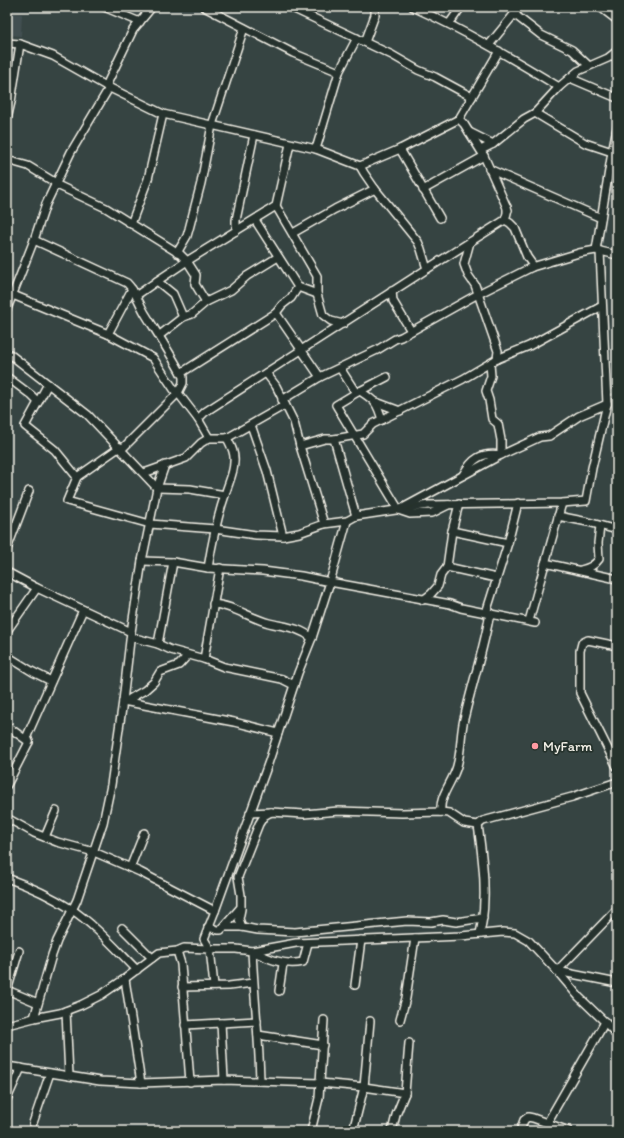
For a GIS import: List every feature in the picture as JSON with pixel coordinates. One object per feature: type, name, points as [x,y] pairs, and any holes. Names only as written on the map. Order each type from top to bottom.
[{"type":"street","points":[[104,7],[140,22]]},
{"type":"street","points":[[7,309],[34,240],[46,204],[56,183],[71,152],[107,87],[133,30],[152,7]]},
{"type":"street","points":[[204,7],[293,53],[339,72]]},
{"type":"street","points":[[290,7],[392,55],[472,97]]},
{"type":"street","points":[[364,42],[375,15],[375,7]]},
{"type":"street","points":[[413,7],[489,45],[559,87]]},
{"type":"street","points":[[449,24],[461,7]]},
{"type":"street","points":[[489,45],[520,7]]},
{"type":"street","points":[[600,7],[617,20]]},
{"type":"street","points":[[514,14],[541,35],[572,50],[588,65]]},
{"type":"street","points":[[178,253],[187,236],[201,183],[212,125],[244,28]]},
{"type":"street","points":[[316,149],[339,72],[357,38]]},
{"type":"street","points":[[7,43],[20,44],[53,56],[107,87],[163,114],[316,149],[360,166],[375,189],[418,242],[427,269]]},
{"type":"street","points":[[7,119],[20,44]]},
{"type":"street","points":[[360,166],[400,149],[459,119],[499,51]]},
{"type":"street","points":[[423,190],[482,153],[524,119],[535,113],[559,87],[588,65],[608,58],[617,51]]},
{"type":"street","points":[[570,78],[617,98]]},
{"type":"street","points":[[535,113],[585,143],[612,152]]},
{"type":"street","points":[[132,224],[148,179],[163,114]]},
{"type":"street","points":[[459,119],[470,132],[482,153],[507,207],[532,267]]},
{"type":"street","points":[[34,240],[127,283],[134,292],[145,314],[160,335],[183,377],[183,383],[177,394],[121,448],[77,477],[67,501],[150,524],[215,529],[256,535],[283,536],[299,533],[324,524],[347,521],[356,516],[429,505],[562,503],[586,501],[607,404],[598,250],[601,218],[617,128]]},
{"type":"street","points":[[470,132],[493,144]]},
{"type":"street","points":[[236,231],[236,220],[254,135]]},
{"type":"street","points":[[108,334],[134,292],[157,281],[276,206],[290,144]]},
{"type":"street","points":[[400,149],[440,218]]},
{"type":"street","points":[[7,160],[28,166],[56,183],[106,208],[178,253],[187,261],[196,275],[195,284],[206,302]]},
{"type":"street","points":[[489,169],[601,218]]},
{"type":"street","points":[[293,233],[335,209],[375,189]]},
{"type":"street","points":[[276,206],[317,276],[317,294],[323,315],[331,321],[343,324]]},
{"type":"street","points":[[198,419],[205,412],[505,220],[507,207]]},
{"type":"street","points":[[255,220],[298,287],[317,294]]},
{"type":"street","points":[[505,220],[515,228]]},
{"type":"street","points":[[470,242],[464,264],[468,275],[475,285],[498,351],[497,359]]},
{"type":"street","points":[[178,253],[192,253],[210,247]]},
{"type":"street","points":[[144,473],[151,472],[165,465],[186,458],[209,438],[227,438],[251,425],[320,377],[377,350],[478,294],[532,267],[579,253],[598,250],[617,255]]},
{"type":"street","points":[[160,335],[183,317],[192,314],[206,302],[231,290],[247,276],[278,257]]},
{"type":"street","points":[[157,281],[173,294],[183,317]]},
{"type":"street","points":[[181,373],[276,313],[282,305],[291,298],[298,287]]},
{"type":"street","points":[[392,291],[393,301],[411,331]]},
{"type":"street","points":[[13,295],[108,334],[153,358],[177,394],[198,419],[209,438]]},
{"type":"street","points":[[384,297],[393,301]]},
{"type":"street","points":[[300,446],[325,439],[363,434],[373,424],[497,359],[529,346],[602,306]]},
{"type":"street","points":[[276,313],[320,377]]},
{"type":"street","points":[[7,352],[88,415],[121,448],[157,488],[190,490],[224,495]]},
{"type":"street","points":[[490,364],[491,376],[486,391],[492,419],[498,424],[501,440],[501,455]]},
{"type":"street","points":[[340,368],[358,392],[376,402],[400,411]]},
{"type":"street","points":[[266,373],[276,386],[294,422],[324,524]]},
{"type":"street","points":[[7,377],[38,402]]},
{"type":"street","points":[[387,377],[336,405],[399,510],[410,514],[432,513],[450,504]]},
{"type":"street","points":[[48,384],[24,426],[55,450],[77,477]]},
{"type":"street","points":[[376,402],[382,420]]},
{"type":"street","points":[[399,510],[463,475],[468,466],[475,459],[489,455],[501,455],[540,437],[549,436],[579,416],[607,404]]},
{"type":"street","points":[[251,425],[267,471],[283,536]]},
{"type":"street","points":[[208,568],[215,529],[224,495],[231,477],[234,462],[233,451],[227,438]]},
{"type":"street","points":[[334,439],[356,516]]},
{"type":"street","points":[[34,1018],[58,941],[73,910],[103,823],[125,701],[131,634],[142,561],[157,488],[165,465]]},
{"type":"street","points":[[7,550],[29,491]]},
{"type":"street","points":[[428,493],[429,505]]},
{"type":"street","points":[[441,812],[443,796],[458,765],[464,716],[486,635],[488,613],[496,578],[508,543],[518,503]]},
{"type":"street","points":[[142,561],[173,562],[208,568],[301,576],[450,604],[461,608],[532,622],[545,563],[562,503]]},
{"type":"street","points":[[423,600],[438,586],[441,575],[447,567],[452,531],[459,504]]},
{"type":"street","points":[[558,516],[617,530]]},
{"type":"street","points":[[214,986],[210,949],[204,939],[312,638],[347,521]]},
{"type":"street","points":[[577,570],[589,568],[596,564],[599,559],[598,543],[600,526]]},
{"type":"street","points":[[452,531],[508,543]]},
{"type":"street","points":[[158,644],[173,562]]},
{"type":"street","points":[[545,563],[617,579]]},
{"type":"street","points":[[447,567],[496,578]]},
{"type":"street","points":[[204,659],[220,568]]},
{"type":"street","points":[[7,572],[131,634],[170,650],[204,659],[224,667],[282,679],[294,686]]},
{"type":"street","points":[[7,631],[37,588]]},
{"type":"street","points":[[213,604],[222,604],[268,622],[293,627],[306,633],[312,638]]},
{"type":"street","points":[[7,785],[29,742],[27,736],[83,610]]},
{"type":"street","points":[[617,646],[588,640],[582,643],[580,651],[580,693],[617,767]]},
{"type":"street","points":[[125,701],[145,690],[154,682],[160,672],[178,664],[188,655]]},
{"type":"street","points":[[7,656],[51,681]]},
{"type":"street","points":[[125,701],[234,722],[278,733]]},
{"type":"street","points":[[7,726],[29,742]]},
{"type":"street","points":[[250,813],[271,812],[304,814],[339,811],[402,813],[441,812],[449,813],[464,823],[478,825],[483,821],[572,797],[617,782]]},
{"type":"street","points":[[45,837],[56,810]]},
{"type":"street","points":[[242,928],[239,919],[241,895],[238,877],[264,816],[271,812]]},
{"type":"street","points":[[7,818],[34,833],[57,842],[94,852],[130,868],[215,911]]},
{"type":"street","points":[[478,825],[484,876],[484,918],[480,934]]},
{"type":"street","points":[[130,868],[144,833]]},
{"type":"street","points":[[7,878],[24,884],[58,900],[73,910],[137,970]]},
{"type":"street","points":[[208,927],[221,930],[241,907]]},
{"type":"street","points":[[557,971],[617,909]]},
{"type":"street","points":[[225,927],[295,932],[407,921],[431,922],[443,920],[456,922],[484,918]]},
{"type":"street","points":[[122,928],[152,958]]},
{"type":"street","points":[[252,951],[296,943],[415,938],[503,932],[515,933],[529,941],[579,997],[617,1035]]},
{"type":"street","points":[[400,1020],[406,998],[415,938]]},
{"type":"street","points":[[355,985],[361,940]]},
{"type":"street","points":[[7,1025],[60,1013],[81,1005],[101,995],[125,979],[159,953],[177,951],[184,948],[236,949],[252,951],[283,964],[303,962],[308,943]]},
{"type":"street","points":[[19,951],[7,990],[38,1003]]},
{"type":"street","points":[[177,951],[180,964],[190,1082]]},
{"type":"street","points":[[252,951],[260,1081]]},
{"type":"street","points":[[279,991],[283,964]]},
{"type":"street","points":[[557,971],[617,984]]},
{"type":"street","points":[[125,979],[141,1083]]},
{"type":"street","points":[[182,987],[253,983]]},
{"type":"street","points":[[66,1011],[69,1076]]},
{"type":"street","points":[[311,1131],[319,1098],[324,1020]]},
{"type":"street","points":[[185,1024],[257,1021]]},
{"type":"street","points":[[353,1131],[364,1087],[370,1022]]},
{"type":"street","points":[[547,1123],[605,1022]]},
{"type":"street","points":[[221,1023],[224,1080]]},
{"type":"street","points":[[258,1035],[322,1045]]},
{"type":"street","points":[[392,1131],[396,1115],[405,1093],[409,1043]]},
{"type":"street","points":[[7,1066],[100,1081],[141,1083],[224,1080],[320,1083],[405,1093]]},
{"type":"street","points":[[7,1099],[21,1068]]},
{"type":"street","points":[[34,1123],[50,1073]]},
{"type":"street","points":[[520,1131],[524,1120],[528,1117],[569,1131]]},
{"type":"shaded area","points":[[7,13],[22,14],[21,36],[7,35]]},
{"type":"place","name":"MyFarm","points":[[535,746]]}]
